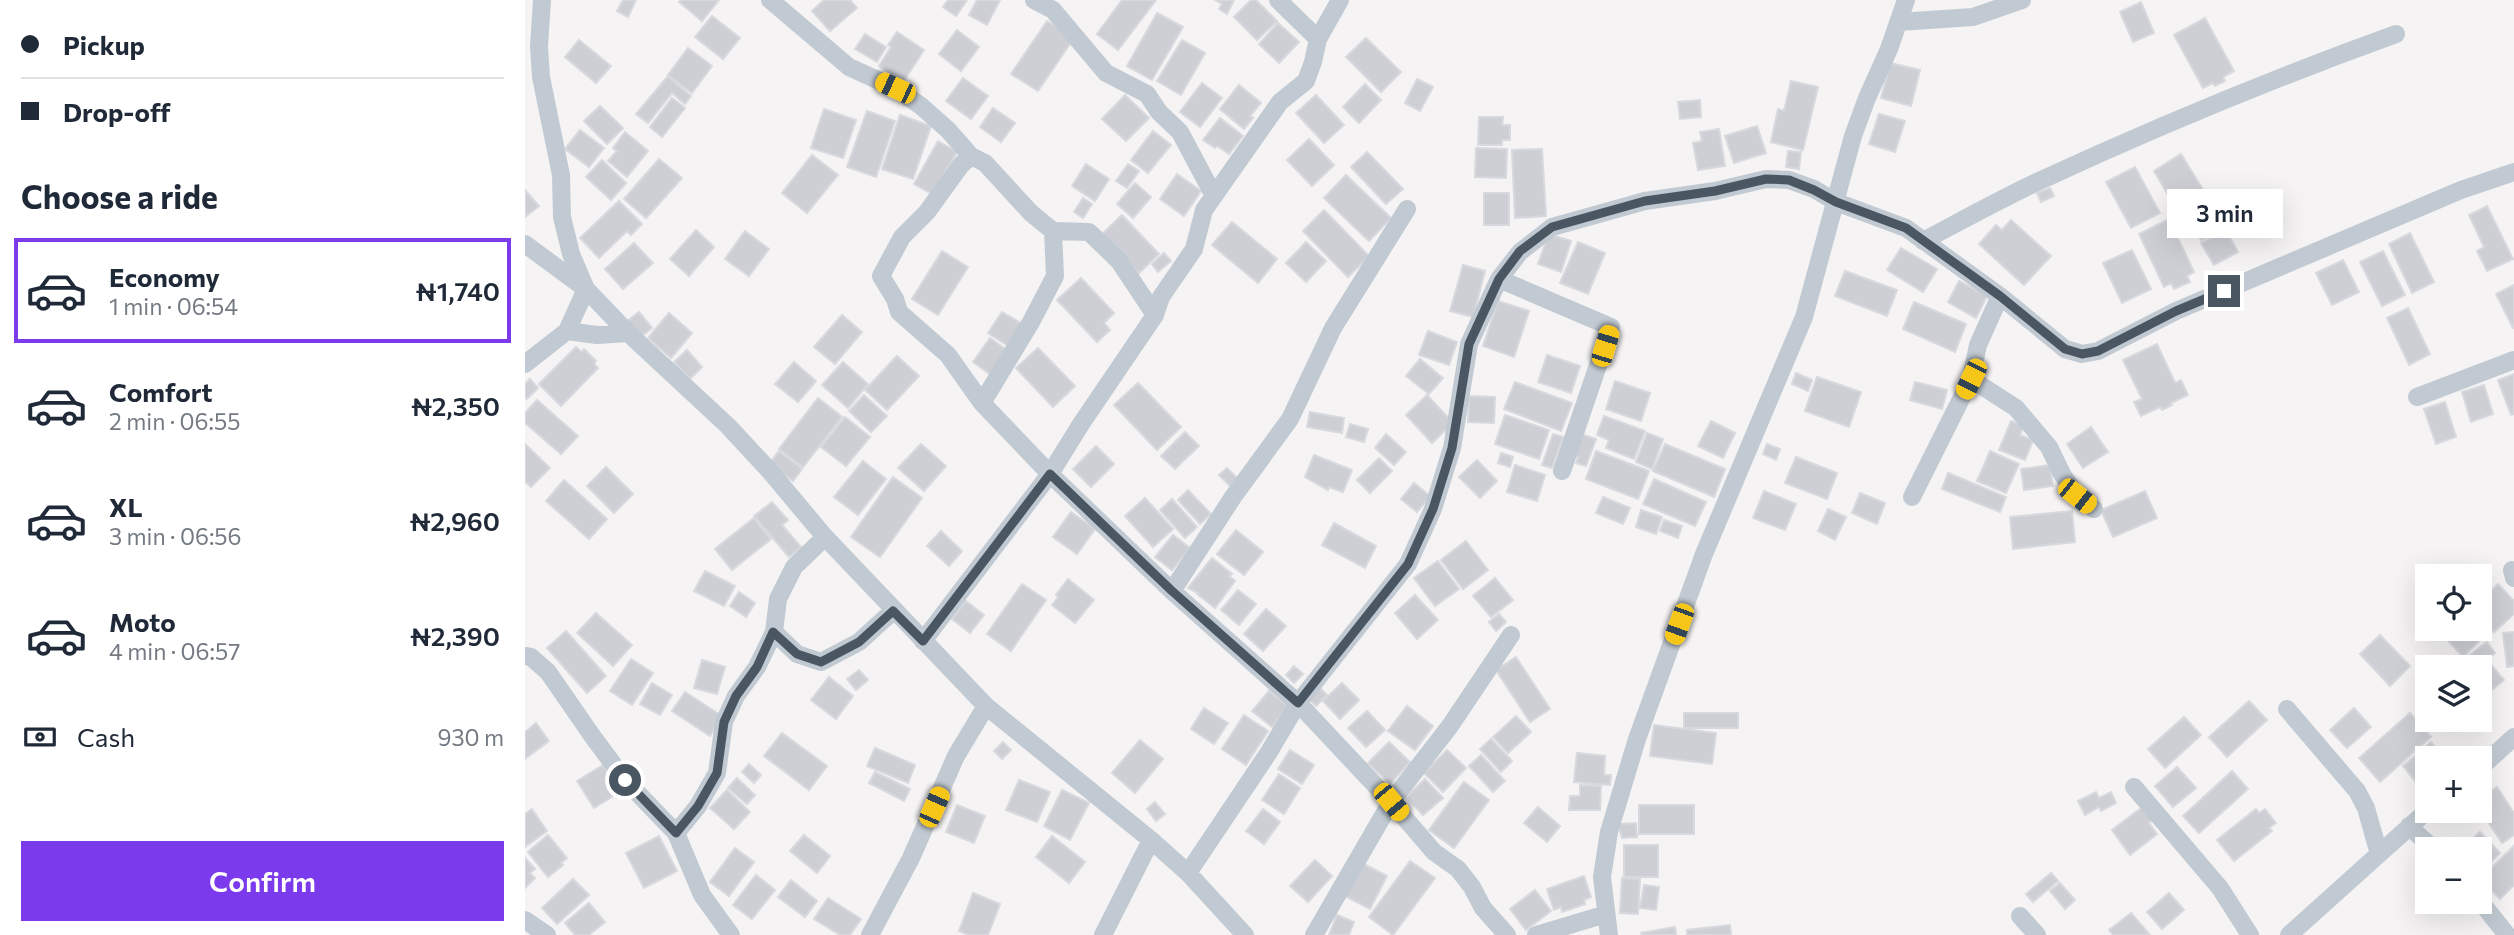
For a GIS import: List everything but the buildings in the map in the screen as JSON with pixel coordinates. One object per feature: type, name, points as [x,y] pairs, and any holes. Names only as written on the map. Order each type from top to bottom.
[{"type":"street","points":[[525,363],[567,331],[586,289],[571,254],[562,217],[561,175],[541,77],[538,46],[542,0]]},
{"type":"street","points":[[770,0],[849,67],[895,88],[921,106],[949,130],[971,156],[985,163],[1031,213],[1053,232],[1089,232],[1119,261],[1155,315]]},
{"type":"street","points":[[1034,0],[1053,10],[1107,73],[1147,94],[1159,112],[1179,132],[1214,196]]},
{"type":"street","points":[[1278,0],[1318,39]]},
{"type":"street","points":[[923,641],[1050,474],[1155,315],[1161,297],[1194,249],[1204,210],[1280,102],[1306,81],[1318,39],[1340,0]]},
{"type":"street","points":[[1609,935],[1602,877],[1609,832],[1637,739],[1704,554],[1804,317],[1853,136],[1906,0]]},
{"type":"street","points":[[1899,22],[1973,17],[2022,0]]},
{"type":"street","points":[[1923,240],[2036,183],[2175,122],[2287,74],[2396,34]]},
{"type":"street","points":[[971,156],[961,165],[927,212],[902,237],[881,276],[895,299],[899,312],[949,355],[982,403],[1050,474],[1172,591],[1298,703],[1391,802],[1433,852],[1458,869],[1483,908],[1507,935]]},
{"type":"street","points":[[1188,873],[1298,703],[1408,564],[1433,509],[1452,448],[1469,344],[1499,279],[1520,251],[1552,227],[1645,201],[1715,191],[1766,179],[1789,180],[1836,202],[1906,228],[2000,296],[2065,349],[2082,354],[2098,351],[2176,311],[2461,190],[2514,172]]},
{"type":"street","points":[[1172,591],[1290,419],[1333,328],[1407,209]]},
{"type":"street","points":[[982,403],[1031,323],[1055,276],[1053,232]]},
{"type":"street","points":[[525,244],[586,289],[628,333],[728,426],[893,611],[986,706],[1151,840],[1188,873],[1245,935]]},
{"type":"street","points":[[1499,279],[1611,327],[1562,471]]},
{"type":"street","points":[[1912,497],[1971,379],[1978,345],[2000,296]]},
{"type":"street","points":[[567,331],[597,335],[628,333]]},
{"type":"street","points":[[2417,397],[2514,360]]},
{"type":"street","points":[[1971,379],[2016,408],[2049,447],[2062,474],[2077,496],[2094,509]]},
{"type":"street","points":[[676,833],[698,806],[717,773],[724,722],[736,696],[757,667],[773,632],[778,600],[794,567],[825,537]]},
{"type":"street","points":[[773,632],[797,654],[821,662],[859,642],[893,611]]},
{"type":"street","points":[[1314,935],[1391,802],[1450,726],[1511,635]]},
{"type":"street","points":[[525,656],[531,657],[548,672],[625,780],[676,833],[702,895],[731,935]]},
{"type":"street","points":[[870,935],[911,858],[956,756],[986,706]]},
{"type":"street","points":[[2287,709],[2357,791],[2366,808],[2379,854]]},
{"type":"street","points":[[2507,753],[2514,737]]},
{"type":"street","points":[[2134,787],[2220,888],[2250,935]]},
{"type":"street","points":[[2289,935],[2415,821]]},
{"type":"street","points":[[2409,826],[2420,837]]},
{"type":"street","points":[[1103,935],[1151,840]]},
{"type":"street","points":[[1536,935],[1605,914]]},
{"type":"street","points":[[2490,914],[2507,935]]},
{"type":"street","points":[[2020,916],[2037,935]]},
{"type":"street","points":[[525,920],[547,935]]},
{"type":"route","points":[[625,780],[676,833],[698,806],[717,773],[724,722],[736,696],[757,667],[773,632],[797,654],[821,662],[859,642],[893,611],[923,641],[1050,474],[1172,591],[1298,703],[1408,564],[1433,509],[1452,448],[1469,344],[1499,279],[1520,251],[1552,227],[1645,201],[1715,191],[1766,179],[1789,180],[1836,202],[1906,228],[2000,296],[2065,349],[2082,354],[2098,351],[2176,311],[2224,291]]}]
